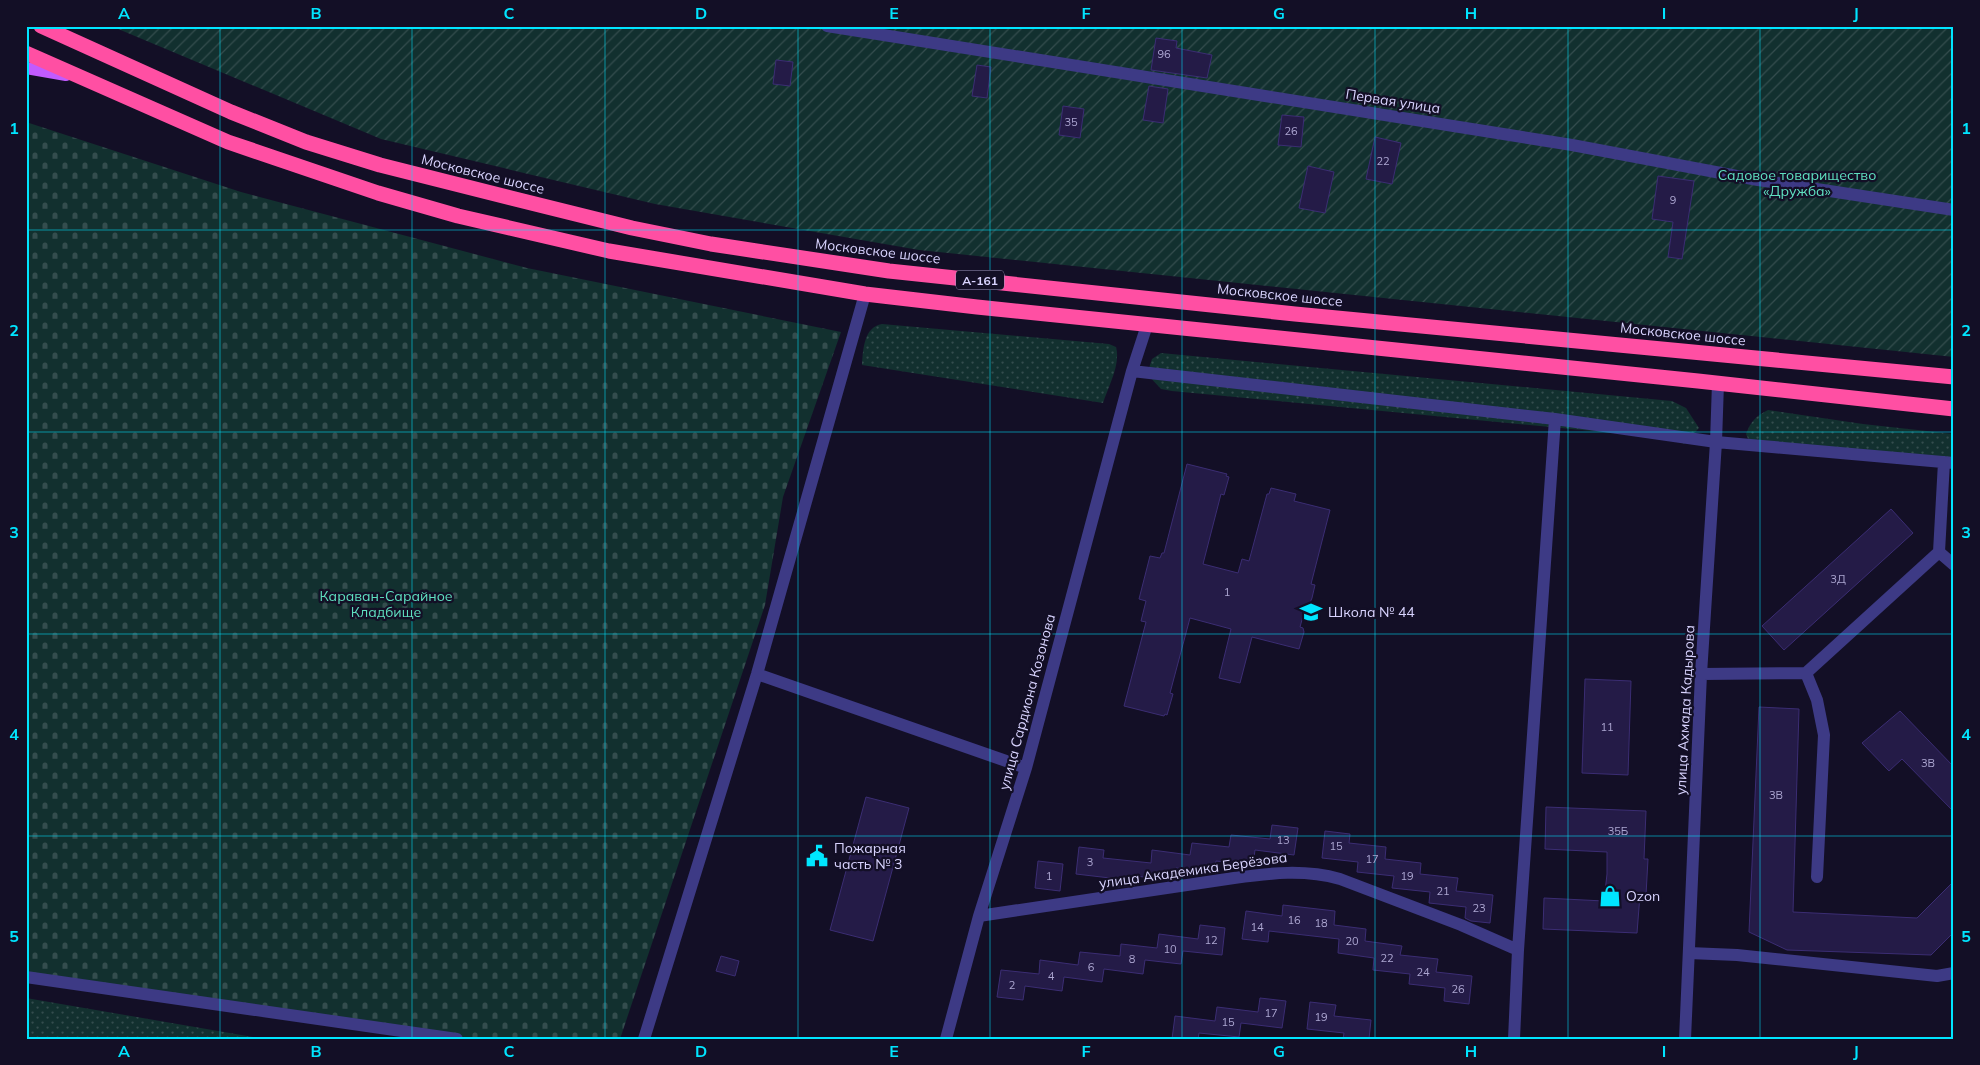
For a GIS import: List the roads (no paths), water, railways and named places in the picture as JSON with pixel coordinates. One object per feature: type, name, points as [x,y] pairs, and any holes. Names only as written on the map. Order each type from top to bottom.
[{"type":"highway","name":"Московское шоссе","points":[[41,26],[231,112],[306,142],[380,165],[520,201],[632,228],[711,244],[889,271],[1295,314],[1954,377]]},
{"type":"highway","name":"А-161","points":[[26,53],[228,142],[260,154],[378,193],[458,216],[609,251],[865,294],[1954,409]]},
{"type":"main road","points":[[26,68],[82,77]]},
{"type":"street","name":"Первая улица","points":[[828,26],[1572,145],[1758,180],[1954,210]]},
{"type":"street","points":[[644,1039],[757,674],[865,294]]},
{"type":"street","name":"улица Сардиона Козонова","points":[[946,1039],[979,916],[1026,768],[1132,371],[1147,325]]},
{"type":"street","points":[[1132,371],[1556,419],[1716,442],[1949,462],[1939,552],[1806,673],[1701,674]]},
{"type":"street","name":"улица Ахмада Кадырова","points":[[1685,1039],[1701,674],[1718,383]]},
{"type":"street","points":[[1514,1039],[1518,950],[1556,419]]},
{"type":"street","points":[[1939,552],[1954,565]]},
{"type":"street","points":[[1806,673],[1817,700],[1824,735],[1817,877]]},
{"type":"street","points":[[757,674],[1026,768]]},
{"type":"street","name":"улица Академика Берёзова","points":[[979,916],[1244,876],[1299,872],[1322,874],[1340,880],[1461,925],[1518,950]]},
{"type":"street","points":[[1688,953],[1738,955],[1937,976],[1954,973]]},
{"type":"street","points":[[26,977],[457,1039]]},
{"type":"place","name":"Школа № 44","points":[[1311,612]]},
{"type":"place","name":"Пожарная часть № 3","points":[[817,856]]},
{"type":"place","name":"Ozon","points":[[1610,896]]},
{"type":"park label","name":"Садовое товарищество «Дружба»","points":[[1797,184]]},
{"type":"park label","name":"Караван-Сарайное Кладбище","points":[[386,604]]}]
